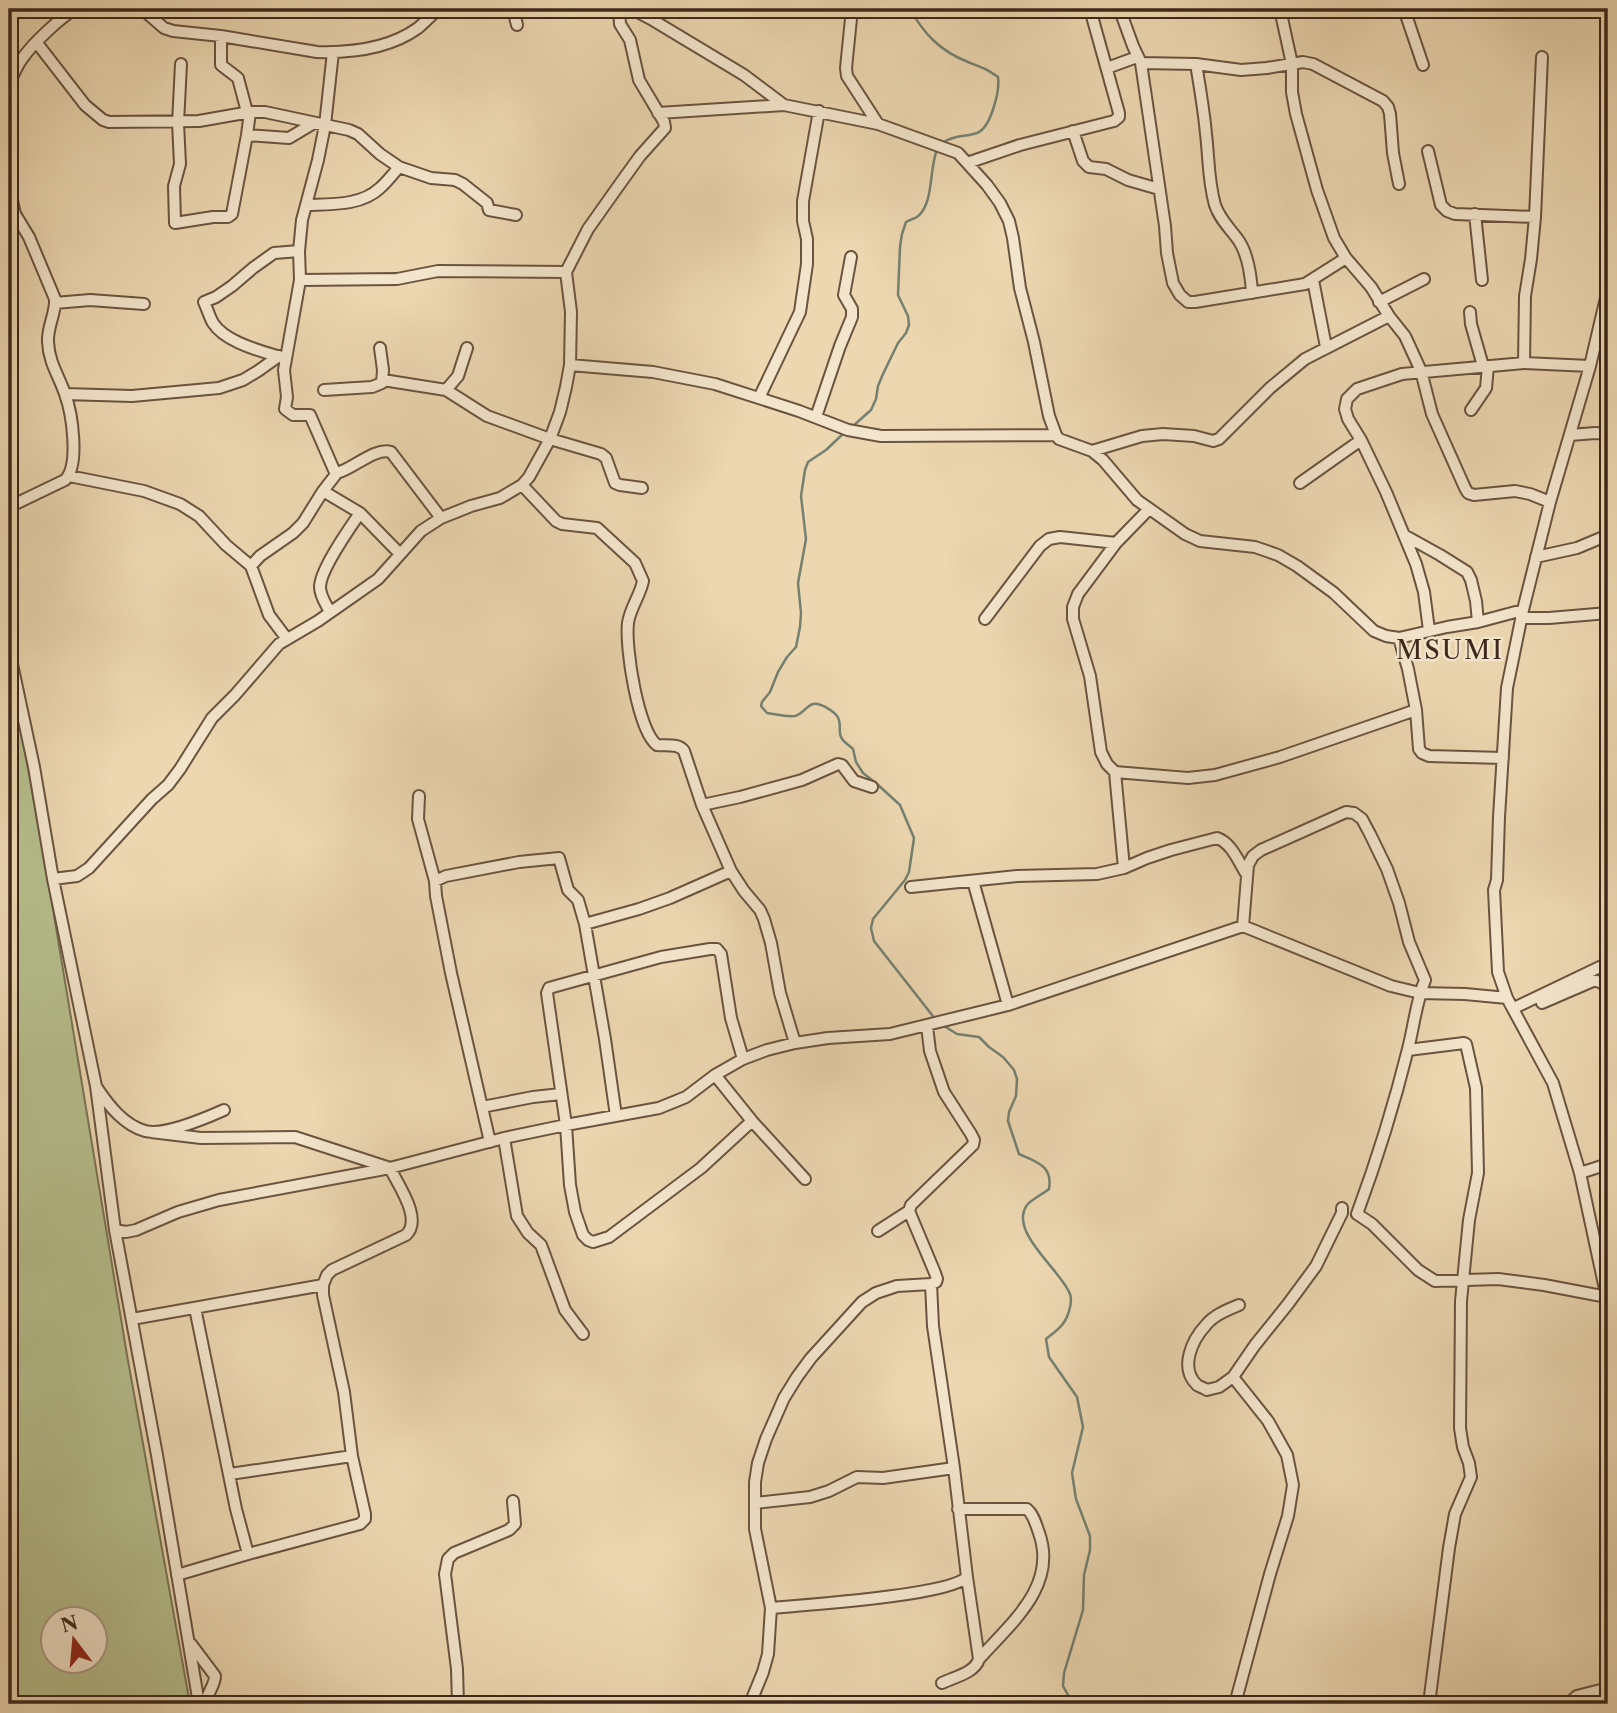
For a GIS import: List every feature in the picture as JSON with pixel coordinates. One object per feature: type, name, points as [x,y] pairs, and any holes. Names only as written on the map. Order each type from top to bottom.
[{"type":"street","points":[[9,84],[20,62],[60,19],[75,9]]},
{"type":"street","points":[[142,9],[164,28],[317,52],[377,47],[398,40],[438,9]]},
{"type":"street","points":[[513,9],[517,25]]},
{"type":"street","points":[[54,878],[77,876],[89,868],[168,785],[212,718],[279,644],[378,579],[421,531],[441,518],[500,498],[522,485],[538,463],[560,412],[570,365],[571,312],[566,272],[588,229],[640,156],[665,128],[639,80],[630,40],[620,24],[619,9]]},
{"type":"street","points":[[632,9],[651,14],[744,75],[784,105]]},
{"type":"street","points":[[852,9],[847,76],[878,124]]},
{"type":"street","points":[[967,163],[1020,145],[1114,121],[1119,117],[1090,9]]},
{"type":"street","points":[[1280,9],[1292,64],[1294,103],[1304,148],[1334,238],[1405,336],[1421,371],[1432,414],[1468,493],[1474,495],[1515,491],[1550,502]]},
{"type":"street","points":[[1404,9],[1423,65]]},
{"type":"street","points":[[1121,13],[1139,60],[1167,253],[1173,283],[1180,295],[1188,303],[1295,287],[1313,280],[1346,258]]},
{"type":"street","points":[[181,64],[178,122],[180,164],[174,186],[174,223],[228,217],[232,214],[247,135],[248,112],[238,78],[221,65],[221,36]]},
{"type":"street","points":[[37,43],[85,105],[103,120],[199,121],[248,112],[265,112],[349,130],[358,134],[399,167],[431,178],[455,180],[486,202],[489,210],[516,215]]},
{"type":"street","points":[[332,52],[319,124],[318,160],[302,220],[300,280],[282,358],[287,397],[285,409],[293,415],[310,415],[337,473]]},
{"type":"street","points":[[1524,363],[1525,296],[1535,217],[1542,57]]},
{"type":"street","points":[[1107,68],[1139,60],[1241,70],[1303,62],[1313,64],[1388,107],[1399,184]]},
{"type":"street","points":[[1196,64],[1210,188],[1222,221],[1240,242],[1251,276],[1252,293]]},
{"type":"street","points":[[658,113],[784,105],[878,124],[958,153],[987,185],[1009,221],[1020,288],[1049,416],[1056,435],[1059,439],[1092,451],[1137,500],[1185,534],[1200,541],[1255,547],[1278,555],[1334,593],[1374,631],[1386,636],[1399,638],[1429,630],[1522,614],[1549,618],[1608,614]]},
{"type":"street","points":[[760,398],[800,312],[807,264],[803,201],[820,111]]},
{"type":"street","points":[[247,135],[289,138],[319,124]]},
{"type":"street","points":[[1073,131],[1083,161],[1089,167],[1106,169],[1128,180],[1159,189]]},
{"type":"street","points":[[1428,151],[1441,205],[1447,211],[1455,214],[1535,217]]},
{"type":"street","points":[[306,205],[361,200],[379,189],[399,167]]},
{"type":"street","points":[[9,187],[15,214],[29,237],[54,295],[48,343],[54,371],[65,394],[74,448],[69,477],[61,484],[9,507]]},
{"type":"street","points":[[9,230],[15,214]]},
{"type":"street","points":[[1475,214],[1482,280]]},
{"type":"street","points":[[282,358],[251,349],[227,335],[215,326],[204,302],[224,292],[274,253],[299,251]]},
{"type":"street","points":[[816,417],[852,317],[852,309],[844,295],[851,257]]},
{"type":"street","points":[[300,280],[397,279],[438,271],[566,272]]},
{"type":"street","points":[[1379,302],[1424,279]]},
{"type":"street","points":[[1313,280],[1326,347]]},
{"type":"street","points":[[1243,926],[1248,865],[1253,856],[1336,815],[1354,813],[1362,819],[1387,869],[1409,942],[1425,980],[1377,1159],[1357,1214],[1393,1243],[1418,1270],[1435,1281],[1510,1281],[1544,1285],[1607,1300],[1580,1173],[1553,1083],[1507,998],[1498,972],[1494,890],[1497,880],[1507,688],[1550,502],[1590,366],[1603,333],[1608,289]]},
{"type":"street","points":[[55,303],[90,300],[144,304]]},
{"type":"street","points":[[1470,312],[1471,324],[1486,366],[1486,388],[1471,410]]},
{"type":"street","points":[[1092,451],[1142,436],[1163,434],[1194,436],[1213,441],[1219,439],[1270,388],[1306,359],[1389,316]]},
{"type":"street","points":[[324,390],[378,385],[383,380],[380,348]]},
{"type":"street","points":[[446,390],[458,376],[467,348]]},
{"type":"street","points":[[65,394],[132,396],[219,388],[243,380],[282,358]]},
{"type":"street","points":[[1429,630],[1424,592],[1416,564],[1386,492],[1348,419],[1345,409],[1347,400],[1357,389],[1402,374],[1421,371],[1524,363],[1590,366]]},
{"type":"street","points":[[570,365],[653,372],[715,384],[848,430],[881,436],[1056,435]]},
{"type":"street","points":[[383,380],[446,390],[487,416],[601,454],[606,458],[615,483],[642,488]]},
{"type":"street","points":[[1570,435],[1608,434]]},
{"type":"street","points":[[1300,483],[1361,440]]},
{"type":"street","points":[[251,566],[303,523],[337,473],[386,450],[391,452],[441,518]]},
{"type":"street","points":[[69,477],[144,491],[180,504],[199,516],[226,545],[251,566],[270,615],[288,639]]},
{"type":"street","points":[[522,485],[556,521],[597,528],[635,563],[643,581],[629,616],[627,645],[636,697],[649,737],[657,745],[680,747],[684,751],[702,805],[731,871],[760,910],[771,943],[780,993],[794,1043]]},
{"type":"street","points":[[323,491],[359,513],[400,554]]},
{"type":"street","points":[[1124,868],[1115,772],[1101,752],[1090,676],[1073,619],[1073,607],[1078,594],[1116,543],[1149,509]]},
{"type":"street","points":[[330,612],[322,596],[320,584],[323,574],[359,513]]},
{"type":"street","points":[[1404,535],[1467,572],[1476,601],[1478,622]]},
{"type":"street","points":[[1536,557],[1577,548],[1608,535]]},
{"type":"street","points":[[985,618],[1040,546],[1049,539],[1060,537],[1116,543]]},
{"type":"street","points":[[1399,638],[1408,669],[1416,710],[1419,749],[1422,753],[1503,758]]},
{"type":"street","points":[[9,650],[96,1086],[115,1230],[199,1704]]},
{"type":"street","points":[[1115,772],[1188,778],[1215,775],[1280,757],[1416,710]]},
{"type":"street","points":[[702,805],[803,780],[838,764],[842,765],[854,781],[873,787]]},
{"type":"street","points":[[419,796],[418,819],[435,881],[451,973],[490,1143]]},
{"type":"street","points":[[911,887],[1017,876],[1097,874],[1217,838],[1228,845],[1247,876]]},
{"type":"street","points":[[435,881],[446,876],[519,862],[557,857],[560,860],[568,890],[578,900],[585,924],[616,1116]]},
{"type":"street","points":[[585,924],[650,905],[731,871]]},
{"type":"street","points":[[973,881],[1008,1005]]},
{"type":"street","points":[[115,1230],[135,1230],[178,1212],[219,1200],[390,1168],[566,1125],[659,1108],[686,1097],[715,1075],[743,1059],[767,1050],[828,1038],[890,1034],[1008,1005],[1243,926],[1391,986],[1420,993],[1507,998]]},
{"type":"street","points":[[743,1059],[732,1018],[721,954],[717,949],[661,957],[556,985],[549,988],[547,993],[566,1125],[570,1185],[575,1212],[583,1235],[588,1240],[593,1242],[609,1237],[701,1167],[752,1121]]},
{"type":"street","points":[[1516,1011],[1608,963]]},
{"type":"street","points":[[1516,1011],[1593,981],[1598,980],[1608,990]]},
{"type":"street","points":[[878,1231],[908,1211],[911,1205],[974,1145],[971,1134],[944,1092],[930,1051],[928,1025]]},
{"type":"street","points":[[1408,1050],[1464,1043],[1467,1046],[1476,1088],[1478,1172],[1469,1220],[1461,1301],[1460,1428],[1471,1477],[1455,1514],[1429,1704]]},
{"type":"street","points":[[715,1075],[804,1179]]},
{"type":"street","points":[[96,1086],[107,1103],[123,1119],[144,1130],[201,1138],[295,1137],[390,1168],[412,1214],[413,1223],[406,1235],[332,1270],[323,1285],[365,1519],[359,1524],[177,1575]]},
{"type":"street","points":[[482,1107],[561,1094]]},
{"type":"street","points":[[152,1132],[172,1129],[224,1110]]},
{"type":"street","points":[[504,1139],[517,1216],[528,1233],[541,1245],[565,1310],[583,1334]]},
{"type":"street","points":[[1580,1173],[1608,1164]]},
{"type":"street","points":[[1238,1305],[1222,1312],[1206,1325],[1189,1351],[1188,1368],[1197,1384],[1207,1390],[1219,1387],[1233,1377],[1288,1304],[1316,1266],[1342,1208]]},
{"type":"street","points":[[750,1704],[768,1654],[771,1608],[755,1529],[755,1482],[758,1463],[784,1398],[811,1358],[862,1303],[876,1293],[897,1286],[936,1282],[935,1273],[908,1211]]},
{"type":"street","points":[[931,1284],[933,1326],[979,1659],[973,1669],[942,1683]]},
{"type":"street","points":[[132,1319],[323,1285]]},
{"type":"street","points":[[195,1308],[236,1509],[248,1553]]},
{"type":"street","points":[[1233,1377],[1268,1421],[1287,1455],[1293,1485],[1288,1516],[1236,1704]]},
{"type":"street","points":[[230,1474],[352,1457]]},
{"type":"street","points":[[755,1503],[810,1497],[857,1477],[883,1478],[954,1468]]},
{"type":"street","points":[[458,1704],[457,1669],[445,1574],[448,1559],[454,1553],[509,1530],[515,1524],[513,1501]]},
{"type":"street","points":[[958,1508],[1027,1510],[1032,1514],[1042,1543],[1039,1585],[1030,1601],[979,1659]]},
{"type":"street","points":[[771,1608],[896,1595],[943,1587],[962,1582],[967,1577]]},
{"type":"street","points":[[189,1641],[215,1676],[206,1704]]},
{"type":"street","points":[[1568,1704],[1577,1696],[1608,1688]]},
{"type":"green space","points":[[9,662],[127,1355],[190,1704],[9,1704]]},
{"type":"waterway","points":[[910,9],[927,34],[941,47],[998,77],[994,108],[982,130],[944,142]]},
{"type":"waterway","points":[[853,426],[871,410],[883,374],[909,325],[908,316],[898,295],[902,234],[906,222],[917,217],[926,204],[937,150]]},
{"type":"waterway","points":[[845,432],[808,462],[805,470],[801,496],[806,539],[798,583],[800,627],[796,647],[778,672],[761,706],[767,713],[788,716],[798,715],[813,704],[829,709],[838,718],[841,737],[853,749],[856,762],[863,773],[900,805],[914,838],[909,872],[873,919],[871,928],[874,941],[936,1020]]},
{"type":"waterway","points":[[944,1026],[957,1034],[979,1037],[1014,1070],[1017,1079],[1016,1096],[1008,1121],[1019,1154],[1042,1166],[1049,1175],[1049,1189],[1027,1205],[1023,1216],[1024,1227],[1030,1239],[1065,1284],[1071,1297],[1064,1322],[1046,1339],[1049,1357],[1077,1397],[1083,1427],[1072,1473],[1076,1499],[1090,1536],[1090,1550],[1084,1575],[1083,1610],[1064,1673],[1063,1686],[1073,1704]]},
{"type":"district","name":"MSUMI","points":[[1450,650]]}]
